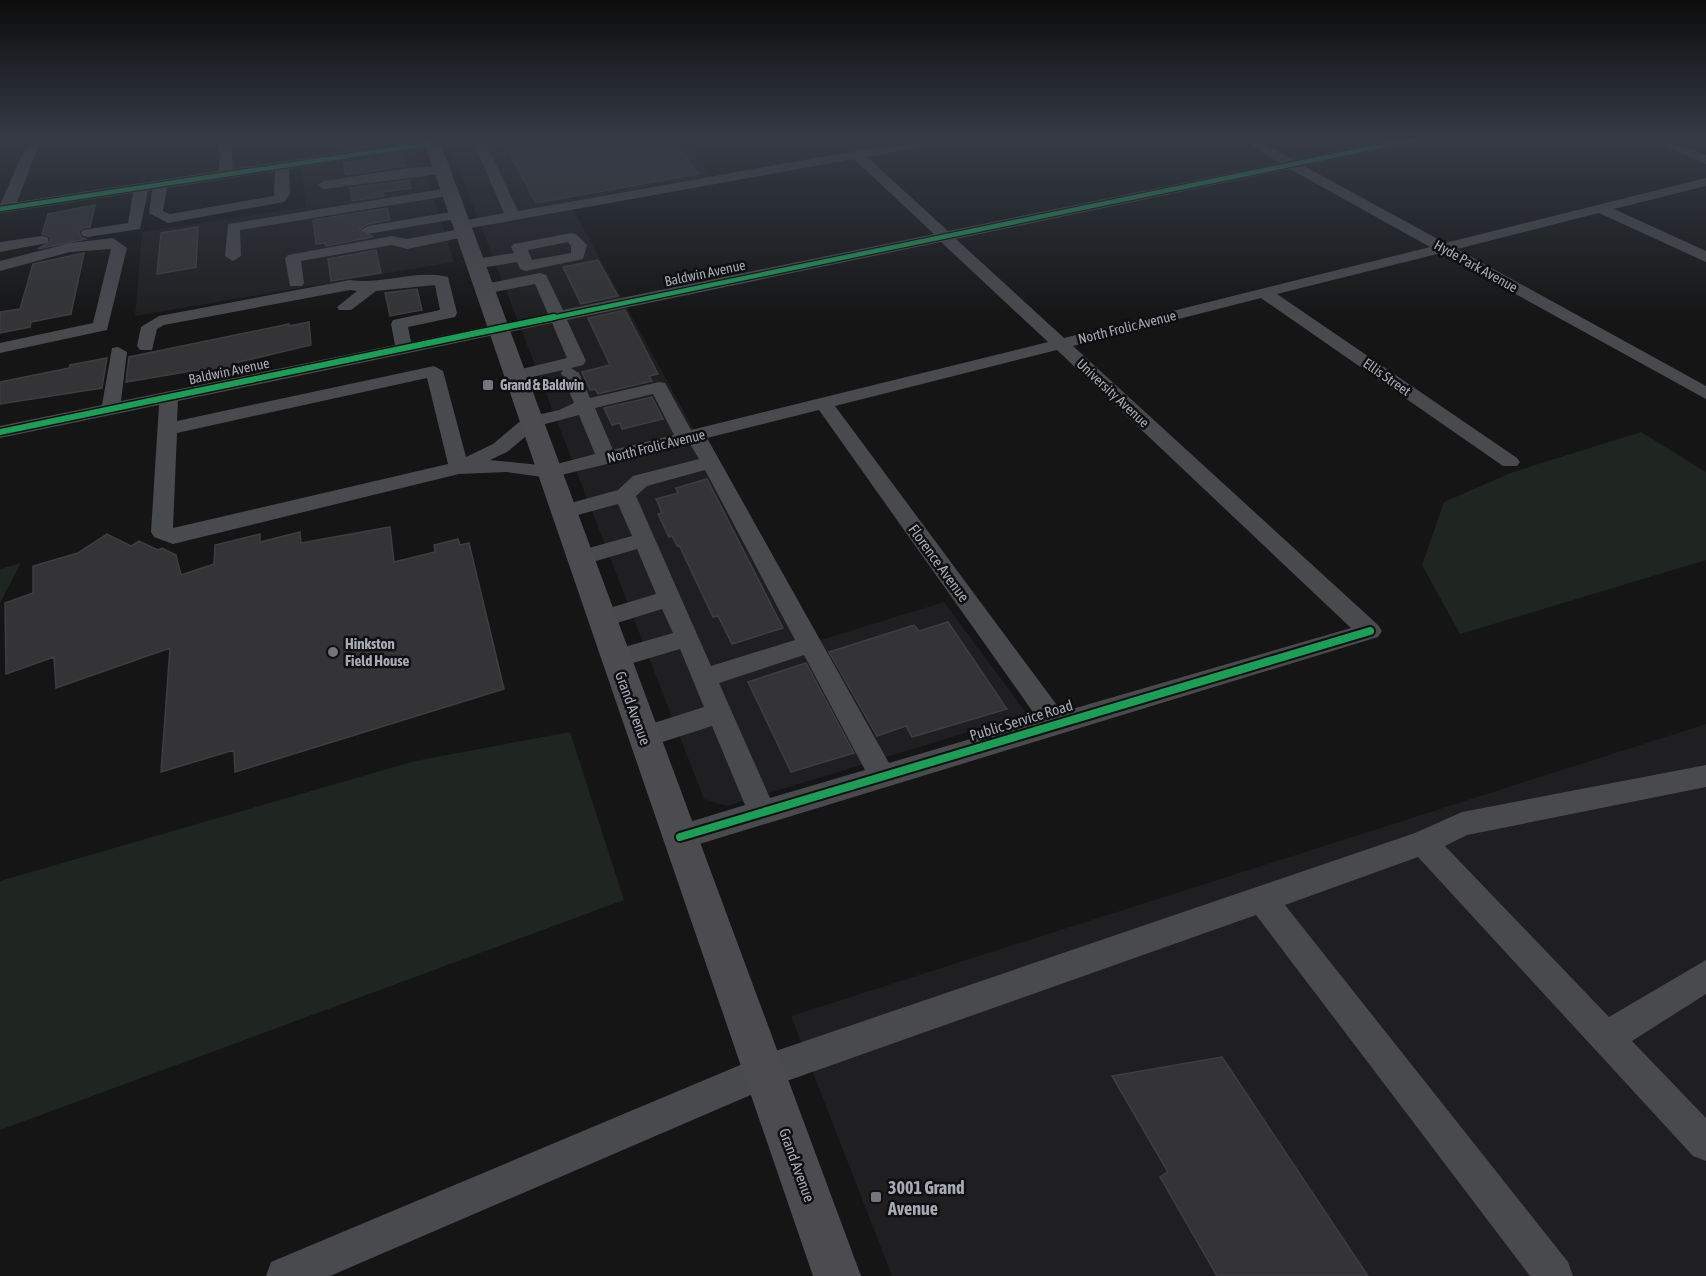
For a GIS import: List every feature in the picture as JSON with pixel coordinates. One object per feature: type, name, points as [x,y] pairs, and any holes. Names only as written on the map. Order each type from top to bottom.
[{"type":"main road","name":"Grand Avenue","points":[[451,199],[837,1276]]},
{"type":"street","points":[[4,208],[71,199]]},
{"type":"street","points":[[7,246],[135,226],[139,199]]},
{"type":"street","points":[[158,199],[156,213],[168,219],[279,199]]},
{"type":"street","points":[[233,256],[233,227],[409,199]]},
{"type":"street","points":[[505,199],[513,216]]},
{"type":"street","points":[[358,232],[406,224],[461,224],[611,199]]},
{"type":"street","name":"University Avenue","points":[[904,199],[1370,631]]},
{"type":"street","name":"Baldwin Avenue","points":[[0,432],[1131,199]]},
{"type":"street","name":"Hyde Park Avenue","points":[[1353,199],[1706,393]]},
{"type":"street","name":"North Frolic Avenue","points":[[549,472],[1639,199]]},
{"type":"street","points":[[400,200],[406,224]]},
{"type":"street","points":[[7,246],[28,205]]},
{"type":"street","points":[[1601,208],[1706,257]]},
{"type":"street","points":[[296,283],[293,258],[392,240],[408,249],[461,224]]},
{"type":"street","points":[[0,266],[33,256],[96,244],[113,243],[119,248],[101,326],[0,348]]},
{"type":"street","points":[[475,264],[522,255]]},
{"type":"street","points":[[484,289],[540,278],[577,361],[515,376]]},
{"type":"street","points":[[146,346],[149,327],[159,321],[350,285],[370,289],[425,279],[442,280],[448,313],[399,324],[404,349]]},
{"type":"street","points":[[345,307],[370,289]]},
{"type":"street","name":"Ellis Street","points":[[1264,293],[1510,462]]},
{"type":"street","points":[[111,409],[118,352]]},
{"type":"street","points":[[167,429],[434,371],[459,468]]},
{"type":"street","points":[[570,373],[607,458]]},
{"type":"street","points":[[459,468],[500,448],[531,422],[565,414],[584,405],[659,387],[691,438],[712,462],[882,776]]},
{"type":"street","points":[[169,397],[162,532],[189,547],[271,528],[287,510],[459,468],[506,466],[549,472]]},
{"type":"street","name":"Florence Avenue","points":[[823,403],[1056,724]]},
{"type":"street","points":[[563,512],[625,495],[640,482],[712,462]]},
{"type":"street","points":[[625,495],[762,812]]},
{"type":"street","points":[[579,558],[644,540]]},
{"type":"street","points":[[601,619],[670,598]]},
{"type":"street","name":"Public Service Road","points":[[680,837],[1370,631]]},
{"type":"street","points":[[616,659],[687,638]]},
{"type":"street","points":[[704,678],[810,644]]},
{"type":"street","points":[[644,737],[719,713]]},
{"type":"street","points":[[285,1276],[764,1072],[1423,843],[1462,824],[1706,776]]},
{"type":"street","points":[[1423,843],[1706,1143]]},
{"type":"street","points":[[1262,899],[1554,1276]]},
{"type":"street","points":[[1606,1038],[1706,976]]},
{"type":"shaded area","points":[[305,199],[434,199],[454,262],[135,316],[142,232],[306,207]]},
{"type":"shaded area","points":[[470,199],[588,199],[569,202],[811,643],[944,602],[1027,714],[727,806],[704,799]]},
{"type":"shaded area","points":[[1641,432],[1706,472],[1706,560],[1460,634],[1422,565],[1444,502],[1513,472]]},
{"type":"shaded area","points":[[21,563],[0,603],[0,569]]},
{"type":"shaded area","points":[[1706,724],[1706,1276],[892,1276],[791,1016]]},
{"type":"shaded area","points":[[570,732],[624,900],[0,1130],[0,881],[415,761]]},
{"type":"building","points":[[534,199],[561,199],[536,203]]},
{"type":"building","points":[[95,205],[90,227],[83,228],[79,232],[81,237],[86,239],[38,249],[51,241],[49,236],[42,234],[48,214]]},
{"type":"building","points":[[387,208],[390,220],[368,224],[359,229],[373,237],[326,246],[325,243],[316,244],[313,220]]},
{"type":"building","points":[[198,227],[196,267],[157,274],[161,233]]},
{"type":"building","points":[[376,250],[381,273],[331,281],[328,259]]},
{"type":"building","points":[[84,253],[71,314],[31,322],[30,327],[0,333],[0,312],[20,309],[33,264]]},
{"type":"building","points":[[598,260],[618,296],[581,304],[563,267]]},
{"type":"building","points":[[417,289],[422,310],[390,316],[385,293]]},
{"type":"building","points":[[625,310],[658,374],[649,376],[652,381],[598,394],[595,389],[590,390],[582,372],[610,365],[588,318]]},
{"type":"building","points":[[309,322],[311,345],[235,363],[232,371],[213,376],[209,368],[126,382],[129,357],[289,324],[289,326]]},
{"type":"building","points":[[107,358],[102,388],[0,404],[0,382]]},
{"type":"building","points":[[652,397],[663,419],[622,429],[620,423],[612,425],[604,408]]},
{"type":"building","points":[[707,479],[783,628],[732,644],[718,616],[713,617],[679,545],[677,546],[672,536],[669,537],[658,514],[662,513],[656,499],[678,493],[676,488]]},
{"type":"building","name":"Hinkston Field House","points":[[390,527],[394,562],[435,552],[434,545],[458,539],[460,545],[469,543],[504,689],[235,772],[234,750],[161,772],[170,648],[56,688],[54,657],[6,674],[5,603],[33,593],[33,566],[78,553],[107,534],[131,546],[139,541],[176,555],[181,575],[214,564],[215,545],[260,534],[260,542],[300,532],[301,543]]},
{"type":"building","points":[[948,622],[1007,709],[912,737],[906,726],[877,736],[829,652],[914,625],[919,631]]},
{"type":"building","points":[[806,663],[854,753],[791,772],[748,682]]},
{"type":"building","points":[[1222,1057],[1368,1276],[1217,1276],[1160,1177],[1168,1172],[1112,1076]]},
{"type":"cycle path","points":[[0,209],[68,199]]},
{"type":"cycle path","points":[[0,432],[1127,199]]},
{"type":"cycle path","points":[[680,837],[1370,631]]},
{"type":"place","name":"Grand & Baldwin","points":[[488,385]]},
{"type":"place","name":"Hinkston Field House","points":[[333,652]]},
{"type":"place","name":"3001 Grand Avenue","points":[[876,1197]]}]
